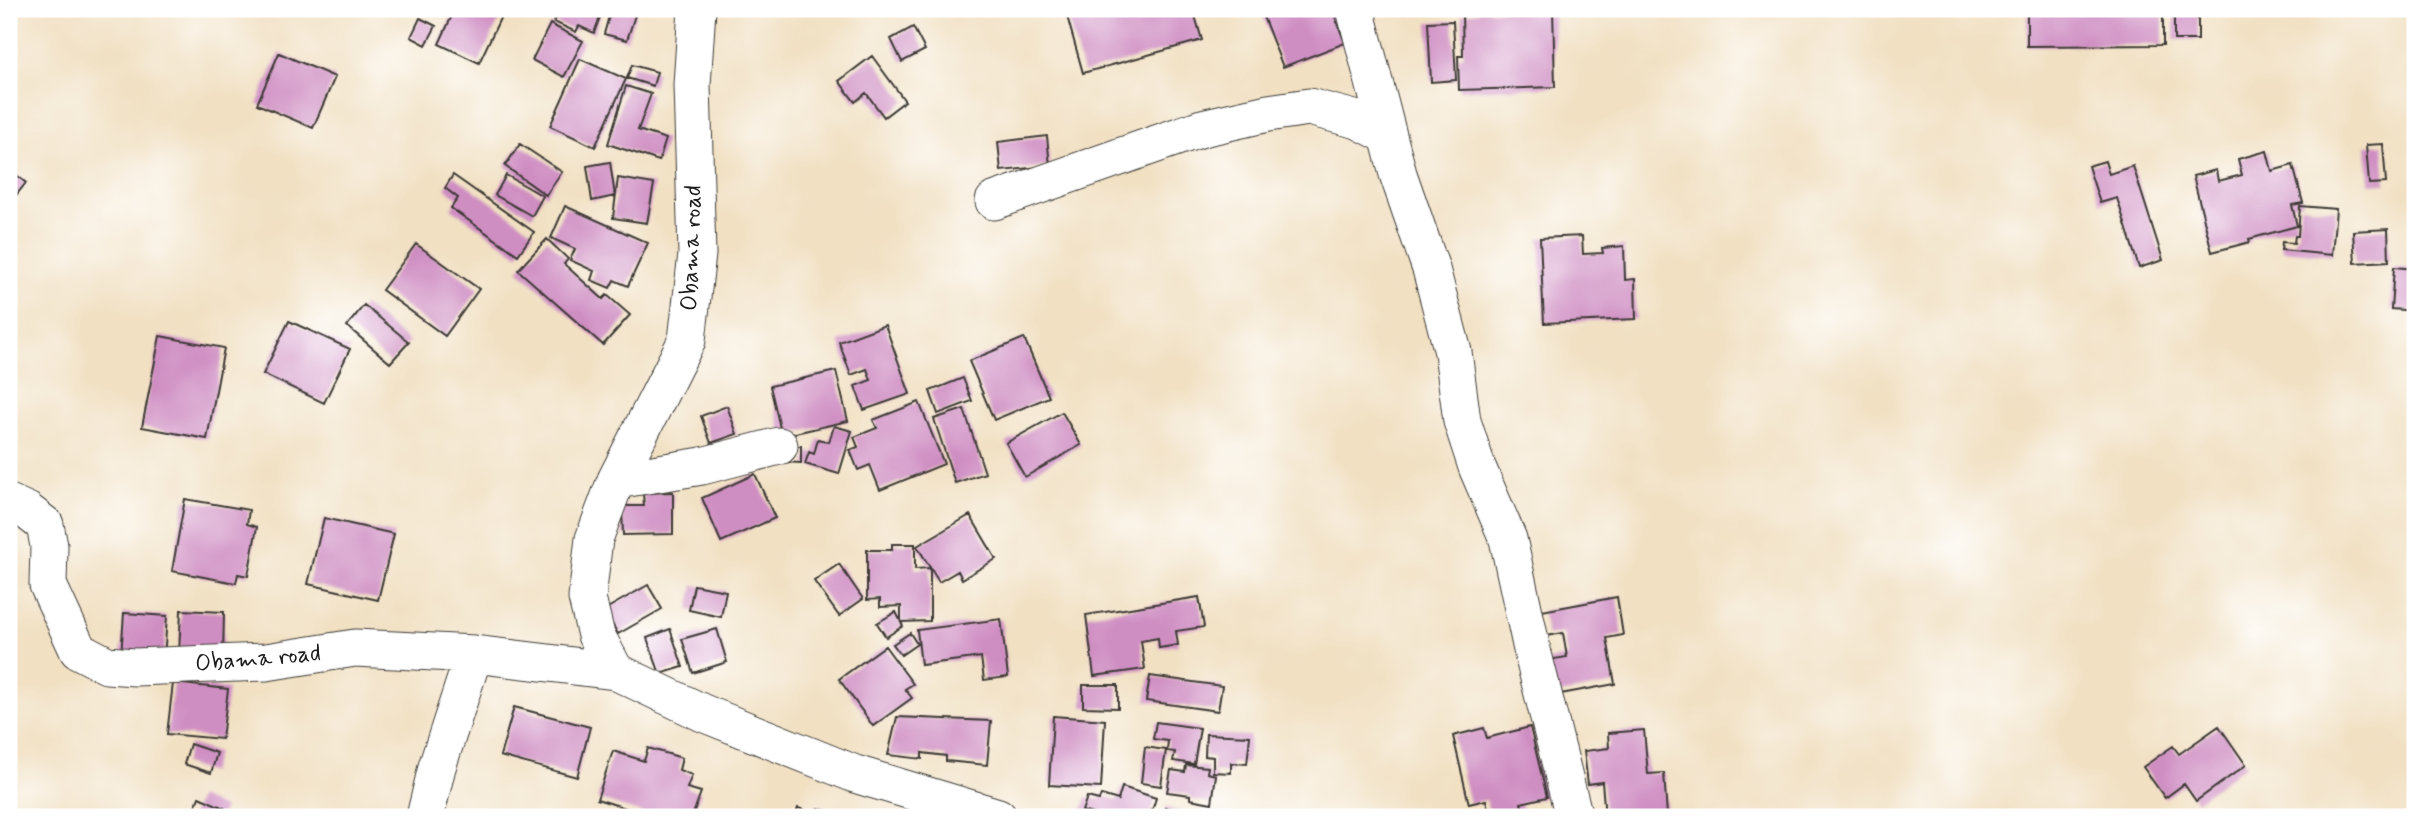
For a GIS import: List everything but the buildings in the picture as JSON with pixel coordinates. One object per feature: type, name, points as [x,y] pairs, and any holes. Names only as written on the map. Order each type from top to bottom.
[{"type":"street","name":"Obama road","points":[[615,671],[596,635],[587,598],[594,539],[616,480],[687,340],[697,254],[692,85],[697,9]]},
{"type":"street","points":[[1355,9],[1398,174],[1431,269],[1453,352],[1462,421],[1477,467],[1508,539],[1532,654],[1574,817]]},
{"type":"street","points":[[995,201],[1202,128],[1268,113],[1309,107],[1358,120],[1387,135]]},
{"type":"street","points":[[616,480],[702,466],[779,446]]},
{"type":"street","name":"Obama road","points":[[9,503],[27,511],[45,525],[49,546],[48,585],[78,650],[107,665],[135,667],[266,662],[355,648],[474,654],[615,671],[703,713],[855,774],[998,817]]},
{"type":"street","points":[[425,817],[438,766],[474,654]]}]
